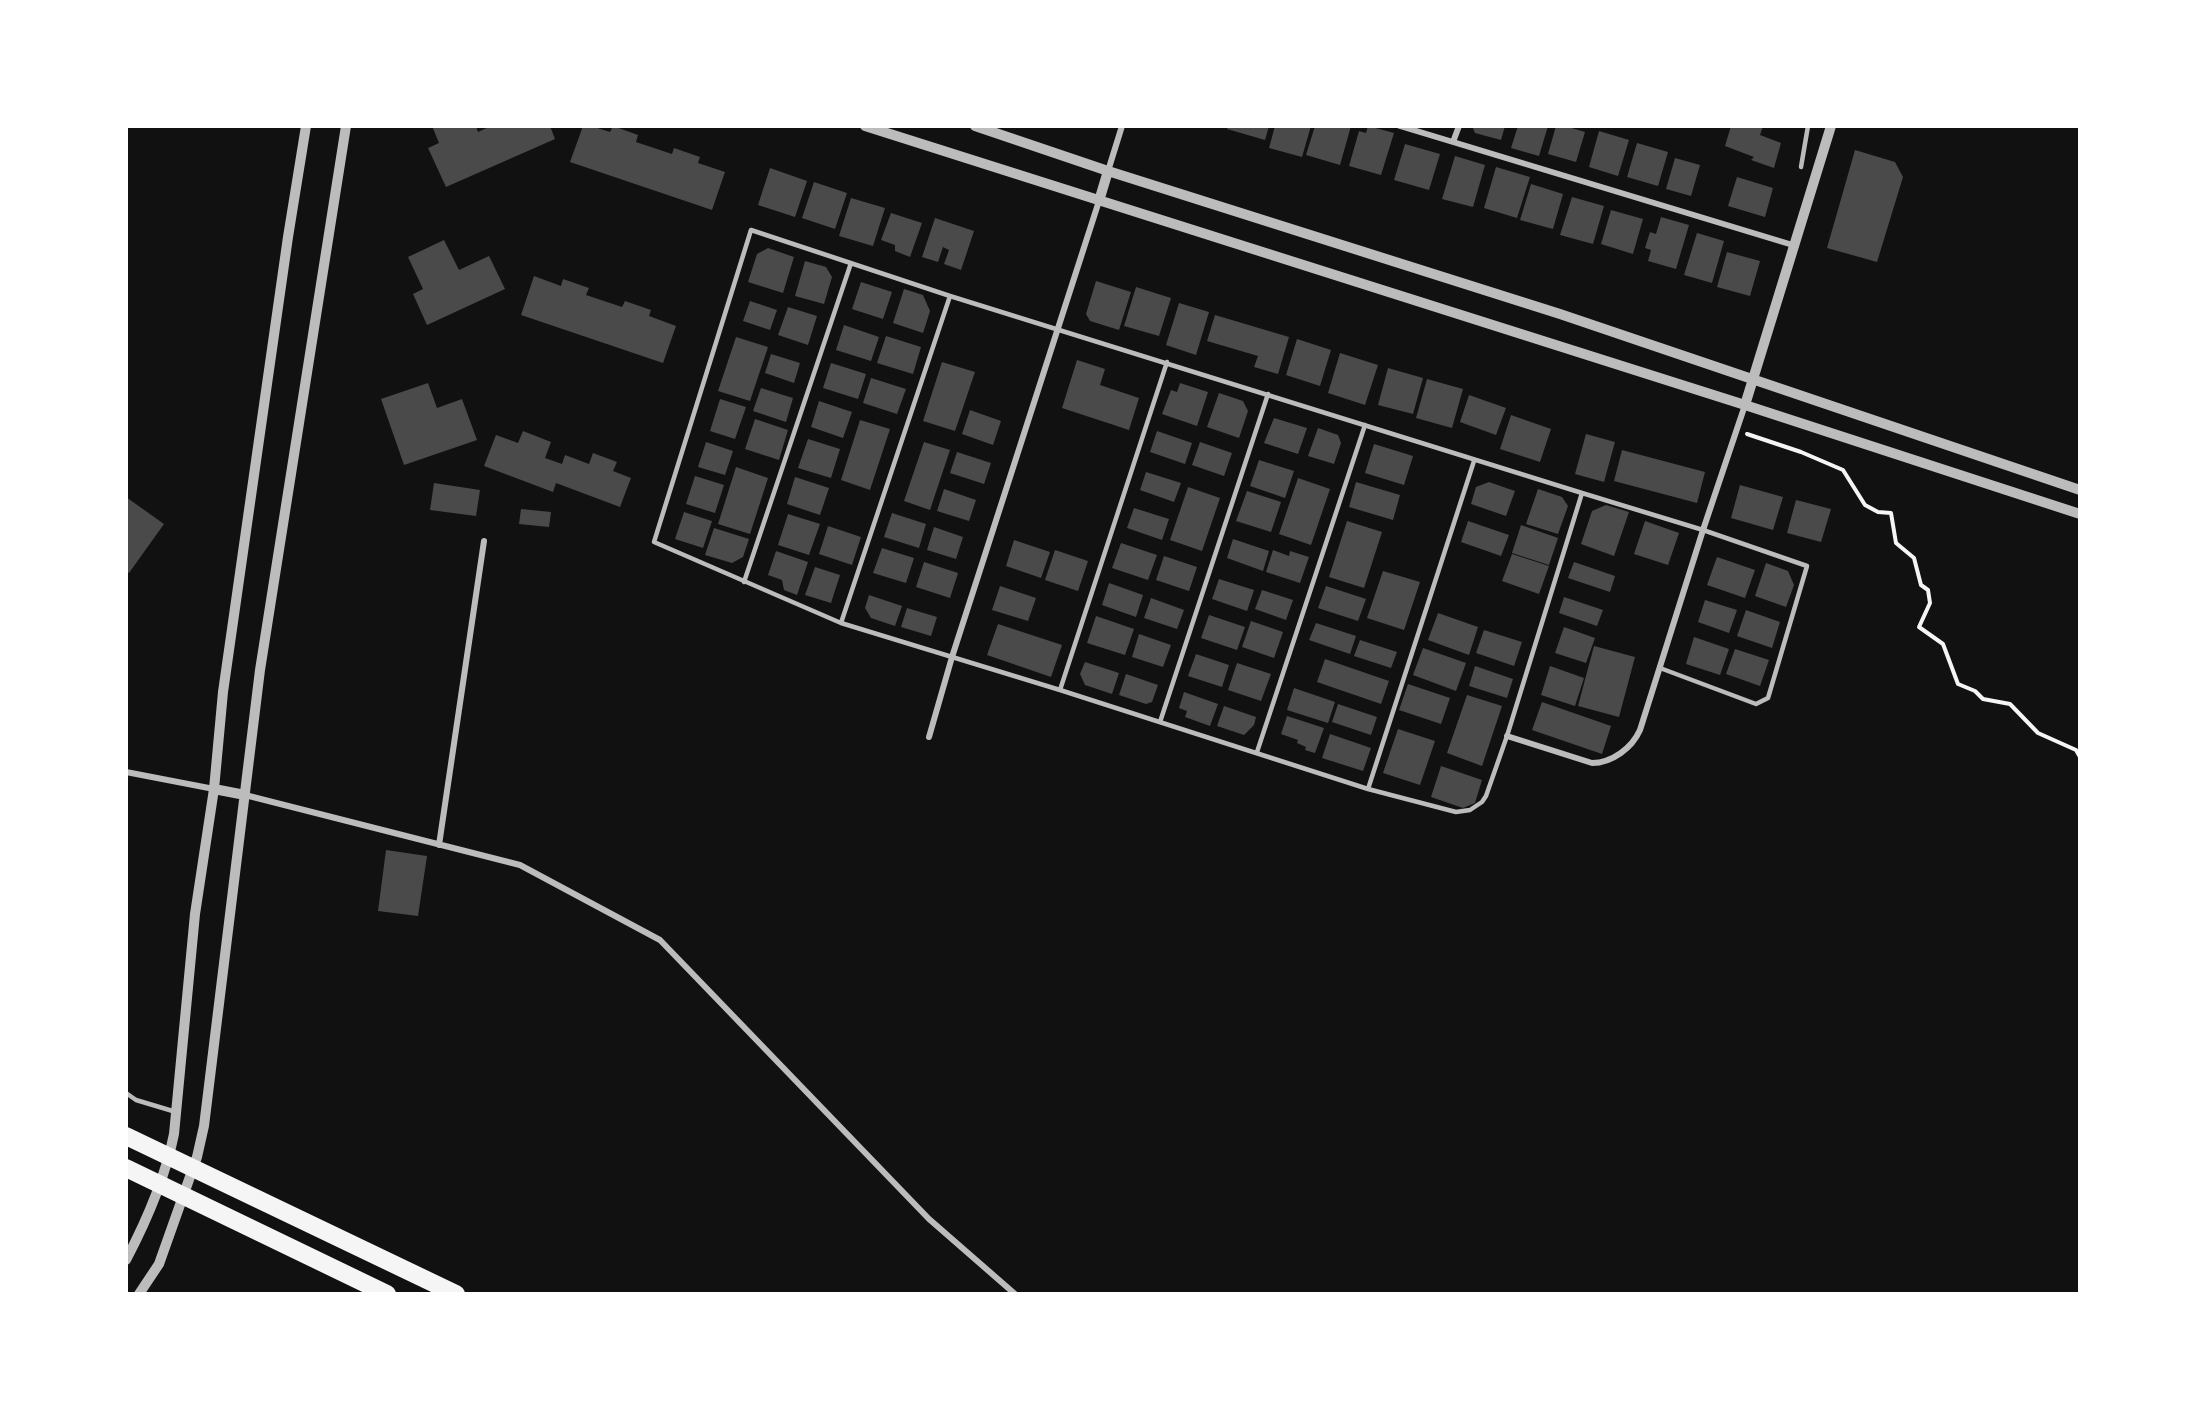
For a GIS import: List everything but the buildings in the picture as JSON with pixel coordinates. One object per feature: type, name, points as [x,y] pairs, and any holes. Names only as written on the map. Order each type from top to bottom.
[{"type":"highway","points":[[126,1136],[456,1294]]},
{"type":"highway","points":[[126,1168],[387,1294]]},
{"type":"street","points":[[126,1260],[145,1224],[168,1165],[176,1112],[195,915],[214,789],[224,692],[288,237],[306,126]]},
{"type":"street","points":[[139,1294],[159,1264],[186,1190],[202,1136],[260,670],[346,126]]},
{"type":"street","points":[[865,126],[1745,405],[2080,514]]},
{"type":"street","points":[[975,126],[1108,171],[1560,315],[2080,490]]},
{"type":"street","points":[[929,737],[952,657],[1122,126]]},
{"type":"street","points":[[1400,126],[1796,246]]},
{"type":"street","points":[[1454,142],[1459,126]]},
{"type":"street","points":[[1507,736],[1592,763],[1602,763],[1623,751],[1637,737],[1796,246],[1831,126]]},
{"type":"street","points":[[439,845],[484,541]]},
{"type":"street","points":[[126,772],[245,795],[520,865],[660,940],[929,1219],[1015,1294]]},
{"type":"lane","points":[[1801,167],[1808,126]]},
{"type":"lane","points":[[1582,493],[1507,736],[1486,796],[1482,802],[1470,810],[1448,812],[840,623],[654,542],[751,230],[950,296],[1703,530],[1807,566],[1768,698],[1756,704],[1660,668]]},
{"type":"lane","points":[[744,582],[851,263]]},
{"type":"lane","points":[[840,623],[950,296]]},
{"type":"lane","points":[[1060,690],[1167,362]]},
{"type":"lane","points":[[1160,722],[1268,394]]},
{"type":"lane","points":[[1257,752],[1365,425]]},
{"type":"lane","points":[[1368,789],[1474,460]]},
{"type":"lane","points":[[126,1093],[136,1100],[176,1112]]},
{"type":"path","points":[[1737,430],[1801,452],[1843,470],[1865,505],[1878,512],[1891,513],[1896,543],[1914,558],[1921,585],[1928,590],[1930,603],[1919,627],[1943,644],[1958,684],[1974,691],[1983,699],[2010,704],[2038,733],[2076,750],[2080,757]]},
{"type":"path","points":[[2080,789],[2080,811]]}]
